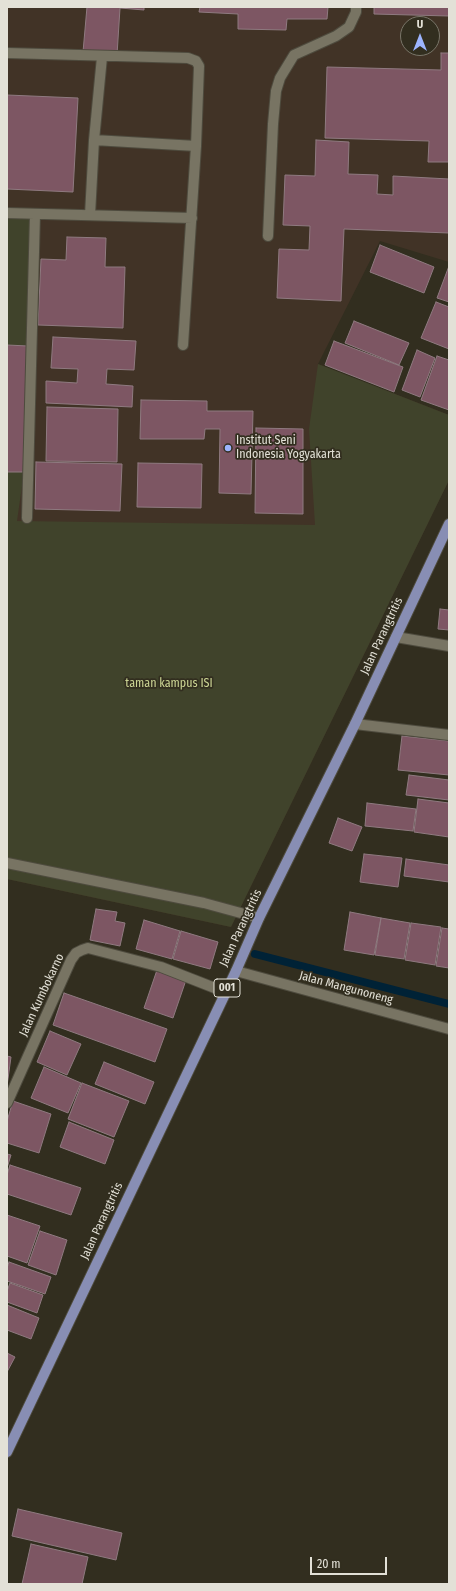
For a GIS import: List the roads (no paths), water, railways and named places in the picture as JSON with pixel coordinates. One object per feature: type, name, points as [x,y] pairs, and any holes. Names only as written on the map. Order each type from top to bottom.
[{"type":"main road","name":"Jalan Parangtritis","points":[[7,1452],[236,971],[259,918],[396,637],[449,524]]},
{"type":"street","points":[[268,236],[273,124],[276,91],[280,78],[294,55],[336,36],[349,28],[356,12],[356,7]]},
{"type":"street","points":[[7,54],[188,58],[196,61],[199,66],[196,146],[183,345]]},
{"type":"street","points":[[90,215],[94,140],[102,57]]},
{"type":"street","points":[[94,140],[196,146]]},
{"type":"street","points":[[7,213],[192,218]]},
{"type":"street","points":[[27,518],[35,214]]},
{"type":"street","points":[[396,637],[449,646]]},
{"type":"street","points":[[354,724],[449,735]]},
{"type":"street","points":[[7,863],[204,903],[259,918]]},
{"type":"street","name":"Jalan Kumbokarno","points":[[7,1103],[71,960],[76,953],[88,948],[161,967],[225,992]]},
{"type":"street","name":"Jalan Mangunoneng","points":[[236,971],[449,1029]]},
{"type":"waterway","points":[[255,954],[449,1004]]},
{"type":"place","name":"Institut Seni Indonesia Yogyakarta","points":[[228,448]]},
{"type":"park label","name":"taman kampus ISI","points":[[169,684]]}]
